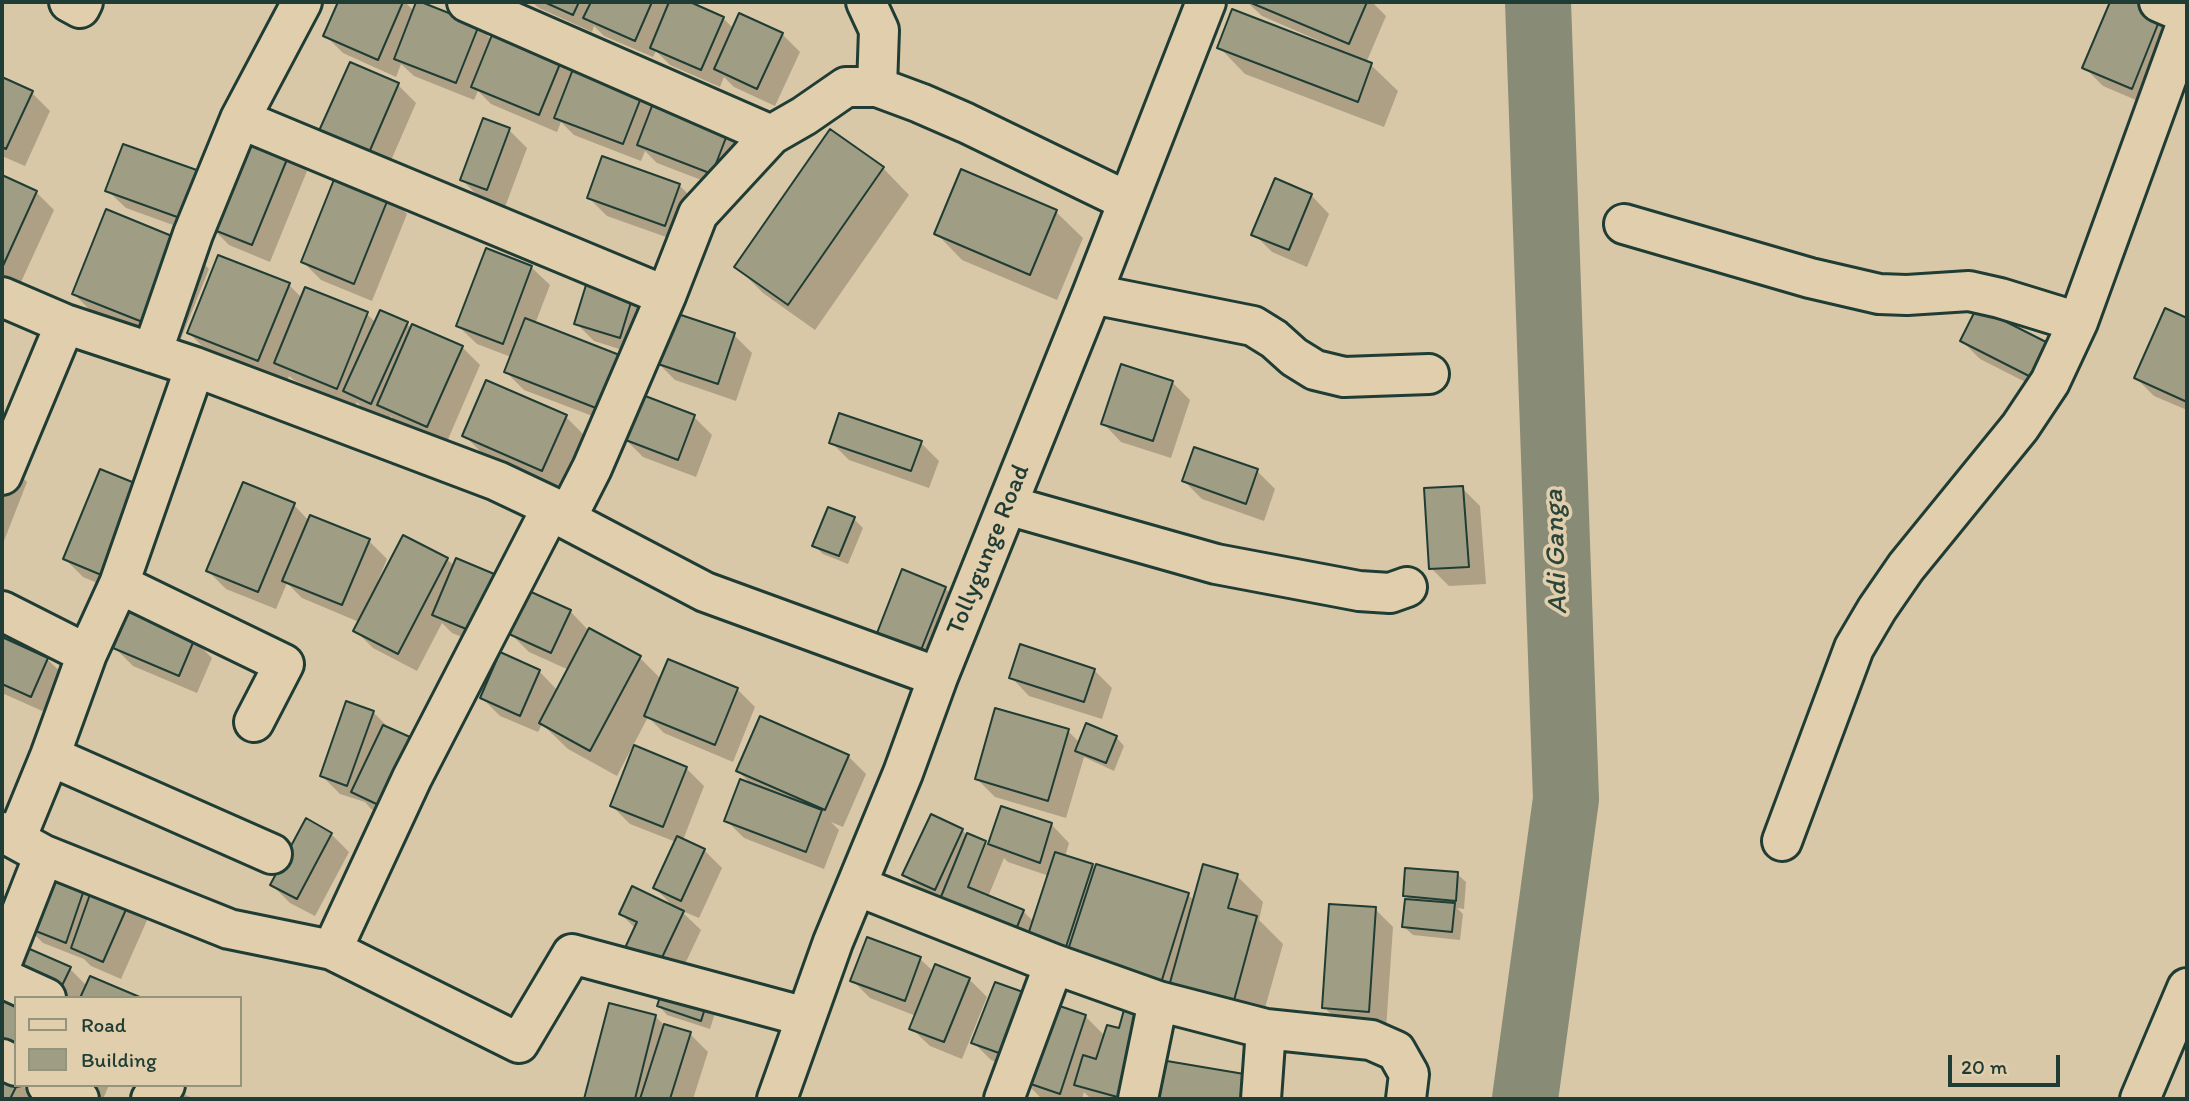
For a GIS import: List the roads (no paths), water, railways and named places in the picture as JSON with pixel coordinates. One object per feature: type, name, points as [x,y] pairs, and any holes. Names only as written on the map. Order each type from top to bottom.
[{"type":"street","points":[[69,2],[80,8],[83,2]]},
{"type":"street","points":[[152,353],[194,234],[240,119],[302,2]]},
{"type":"street","points":[[467,2],[771,135]]},
{"type":"street","points":[[866,2],[879,30],[877,87]]},
{"type":"street","name":"Tollygunge Road","points":[[776,1099],[833,942],[903,773],[938,677],[1206,2]]},
{"type":"street","points":[[2159,2],[2187,14]]},
{"type":"street","points":[[1782,841],[1854,648],[1906,567],[2020,427],[2050,382],[2078,322],[2187,22]]},
{"type":"street","points":[[332,950],[412,778],[559,514],[592,468],[698,214],[771,135],[846,87],[877,87],[966,123],[1127,201]]},
{"type":"street","points":[[240,119],[666,296]]},
{"type":"street","points":[[1624,224],[1810,278],[1879,294],[1969,291],[2078,322]]},
{"type":"street","points":[[1092,294],[1253,326],[1275,339],[1294,357],[1315,370],[1344,377],[1429,374]]},
{"type":"street","points":[[2,297],[65,324],[195,367],[497,481],[705,592],[938,677]]},
{"type":"street","points":[[6,454],[65,324]]},
{"type":"street","points":[[2,962],[20,842],[87,654],[119,584],[195,367]]},
{"type":"street","points":[[1007,505],[1216,564],[1359,591],[1390,593],[1407,587]]},
{"type":"street","points":[[119,584],[284,664],[254,722]]},
{"type":"street","points":[[2,611],[87,654]]},
{"type":"street","points":[[50,756],[272,854]]},
{"type":"street","points":[[20,842],[229,929],[332,950],[519,1043],[572,954],[806,1017]]},
{"type":"street","points":[[857,886],[1054,964],[1158,1001],[1266,1029],[1371,1040],[1396,1051],[1409,1074],[1406,1099]]},
{"type":"street","points":[[1004,1099],[1054,964]]},
{"type":"street","points":[[2,978],[42,996]]},
{"type":"street","points":[[2140,1099],[2187,988]]},
{"type":"street","points":[[1138,1099],[1158,1001]]},
{"type":"street","points":[[1261,1099],[1266,1029]]},
{"type":"street","points":[[52,1087],[79,1099]]},
{"type":"waterway","name":"Adi Ganga","points":[[1525,1099],[1566,799],[1538,2]]}]
